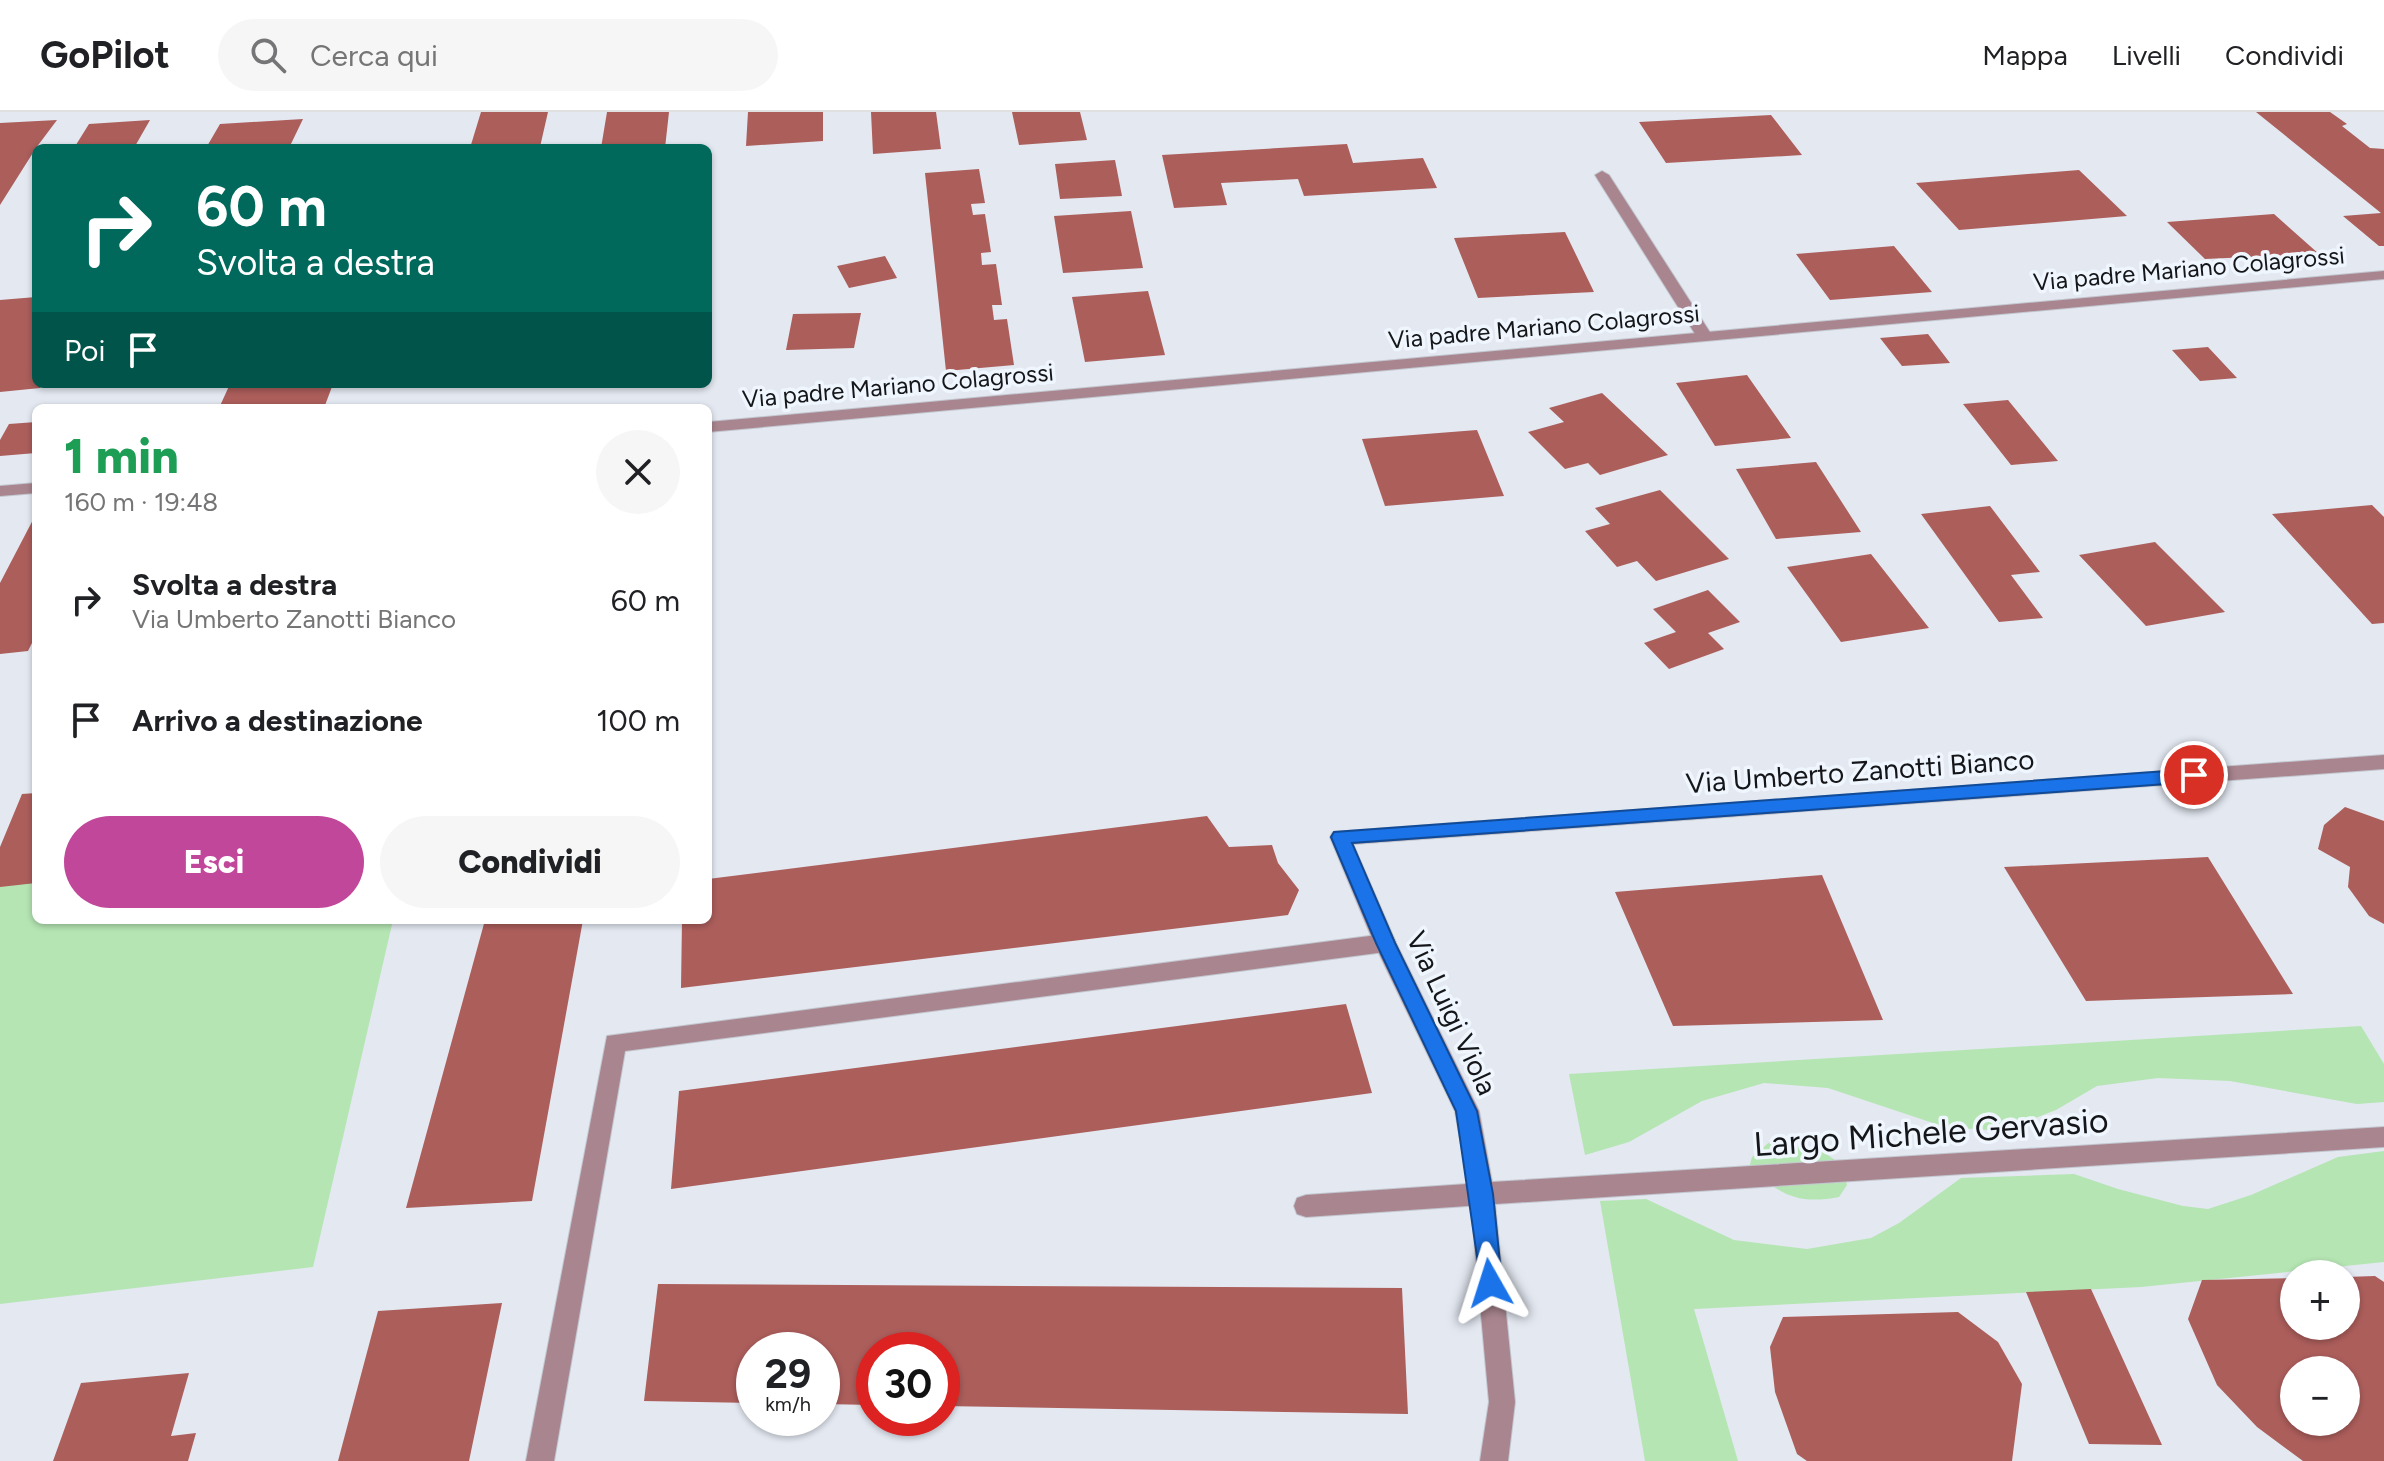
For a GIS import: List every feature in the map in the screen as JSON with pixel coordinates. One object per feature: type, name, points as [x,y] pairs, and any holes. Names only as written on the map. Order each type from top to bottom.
[{"type":"street","points":[[1602,175],[1705,337]]},
{"type":"street","name":"Via padre Mariano Colagrossi","points":[[712,427],[2384,275]]},
{"type":"street","points":[[0,491],[32,488]]},
{"type":"street","name":"Via Umberto Zanotti Bianco","points":[[1340,837],[2384,762]]},
{"type":"street","name":"Via Luigi Viola","points":[[1340,837],[1385,943],[1467,1111],[1482,1194],[1502,1402],[1494,1461]]},
{"type":"street","points":[[540,1461],[615,1043],[1385,943]]},
{"type":"street","name":"Largo Michele Gervasio","points":[[1306,1206],[2384,1137]]},
{"type":"green space","points":[[32,881],[32,924],[392,924],[313,1267],[0,1304],[0,884]]},
{"type":"green space","points":[[2361,1026],[2384,1064],[2384,1102],[2357,1104],[2230,1081],[2158,1078],[2097,1086],[2056,1110],[2002,1131],[1945,1127],[1828,1088],[1764,1083],[1702,1101],[1629,1142],[1585,1155],[1569,1074]]},
{"type":"green space","points":[[1772,1140],[1825,1153],[1842,1165],[1847,1185],[1839,1197],[1811,1200],[1790,1195],[1749,1168],[1752,1157]]},
{"type":"green space","points":[[2384,1151],[2384,1262],[2360,1264],[2360,1260],[2280,1260],[2280,1273],[2141,1287],[1694,1309],[1738,1461],[1645,1461],[1600,1201],[1646,1199],[1734,1240],[1807,1249],[1871,1238],[1899,1223],[1961,1178],[2074,1174],[2183,1206],[2208,1209],[2251,1195],[2338,1157]]},
{"type":"building","points":[[481,112],[548,112],[541,144],[471,144]]},
{"type":"building","points":[[607,112],[669,112],[665,144],[602,144]]},
{"type":"building","points":[[748,112],[823,112],[823,141],[746,146]]},
{"type":"building","points":[[871,112],[936,112],[941,149],[873,154]]},
{"type":"building","points":[[1012,112],[1080,112],[1087,140],[1019,145]]},
{"type":"building","points":[[2256,112],[2330,112],[2347,124],[2342,126],[2370,148],[2384,149],[2384,246],[2379,246],[2343,216],[2381,213]]},
{"type":"building","points":[[1771,115],[1802,155],[1666,163],[1639,122]]},
{"type":"building","points":[[303,119],[291,144],[208,144],[220,124]]},
{"type":"building","points":[[57,120],[39,144],[32,144],[32,154],[0,205],[0,123]]},
{"type":"building","points":[[150,120],[136,144],[76,144],[89,124]]},
{"type":"building","points":[[1347,144],[1353,163],[1423,158],[1437,188],[1304,196],[1298,179],[1221,183],[1227,205],[1174,208],[1162,155]]},
{"type":"building","points":[[1115,160],[1122,196],[1060,199],[1055,164]]},
{"type":"building","points":[[979,169],[985,203],[971,204],[973,215],[985,214],[991,252],[981,253],[982,265],[996,264],[1002,305],[992,305],[994,320],[1007,319],[1014,365],[946,371],[925,173]]},
{"type":"building","points":[[2079,170],[2127,216],[1959,230],[1916,183]]},
{"type":"building","points":[[1131,211],[1143,268],[1063,273],[1054,216]]},
{"type":"building","points":[[2274,214],[2319,254],[2205,259],[2167,222]]},
{"type":"building","points":[[1565,232],[1594,292],[1478,298],[1454,238]]},
{"type":"building","points":[[1894,246],[1932,292],[1830,300],[1796,254]]},
{"type":"building","points":[[885,256],[897,278],[849,288],[837,266]]},
{"type":"building","points":[[1148,291],[1165,355],[1085,362],[1072,297]]},
{"type":"building","points":[[32,297],[32,388],[40,388],[0,392],[0,300]]},
{"type":"building","points":[[861,313],[854,348],[786,350],[793,314]]},
{"type":"building","points":[[1928,334],[1950,363],[1902,366],[1880,338]]},
{"type":"building","points":[[2208,347],[2237,378],[2200,381],[2172,350]]},
{"type":"building","points":[[1747,375],[1791,438],[1715,446],[1676,383]]},
{"type":"building","points":[[228,388],[332,388],[326,404],[221,404]]},
{"type":"building","points":[[1602,393],[1668,455],[1600,475],[1588,463],[1565,469],[1528,432],[1564,422],[1549,408]]},
{"type":"building","points":[[2008,400],[2058,461],[2011,465],[1963,404]]},
{"type":"building","points":[[32,422],[32,453],[0,456],[0,440],[9,424]]},
{"type":"building","points":[[1477,430],[1504,496],[1385,506],[1362,439]]},
{"type":"building","points":[[1816,462],[1861,532],[1776,539],[1736,469]]},
{"type":"building","points":[[1660,490],[1729,559],[1656,581],[1637,561],[1617,567],[1585,531],[1610,524],[1595,508]]},
{"type":"building","points":[[2372,505],[2384,517],[2384,623],[2372,624],[2272,514]]},
{"type":"building","points":[[1990,506],[2040,572],[2011,575],[2043,618],[1999,622],[1921,514]]},
{"type":"building","points":[[32,522],[32,643],[28,651],[0,654],[0,583]]},
{"type":"building","points":[[2155,542],[2225,612],[2146,626],[2079,555]]},
{"type":"building","points":[[1871,554],[1929,628],[1841,642],[1787,567]]},
{"type":"building","points":[[1708,590],[1740,622],[1708,633],[1724,649],[1669,669],[1644,643],[1676,632],[1653,609]]},
{"type":"building","points":[[32,793],[32,883],[0,887],[0,847],[22,794]]},
{"type":"building","points":[[2345,807],[2384,821],[2384,924],[2369,916],[2348,887],[2350,867],[2318,849],[2324,825]]},
{"type":"building","points":[[1207,816],[1229,847],[1272,845],[1278,863],[1299,890],[1288,915],[681,988],[682,924],[712,924],[712,878]]},
{"type":"building","points":[[2208,857],[2293,994],[2086,1001],[2004,867]]},
{"type":"building","points":[[1822,875],[1883,1020],[1673,1026],[1615,892]]},
{"type":"building","points":[[484,924],[582,924],[532,1201],[406,1208]]},
{"type":"building","points":[[1346,1004],[1372,1093],[671,1189],[679,1091]]},
{"type":"building","points":[[2375,1276],[2384,1282],[2384,1461],[2303,1461],[2257,1427],[2217,1385],[2188,1319],[2202,1280],[2280,1278],[2280,1340],[2360,1340],[2360,1277]]},
{"type":"building","points":[[658,1284],[1402,1288],[1408,1414],[960,1406],[960,1332],[856,1332],[856,1405],[840,1404],[840,1332],[736,1332],[736,1403],[644,1401]]},
{"type":"building","points":[[2091,1289],[2162,1445],[2089,1444],[2026,1292]]},
{"type":"building","points":[[502,1303],[469,1461],[338,1461],[378,1311]]},
{"type":"building","points":[[1958,1312],[1998,1342],[2022,1384],[2012,1461],[1807,1461],[1797,1454],[1775,1392],[1770,1347],[1783,1317]]},
{"type":"building","points":[[189,1373],[171,1436],[196,1433],[188,1461],[53,1461],[81,1383]]},
{"type":"route","points":[[1490,1283],[1482,1194],[1467,1111],[1385,943],[1340,837],[2194,775]]}]
